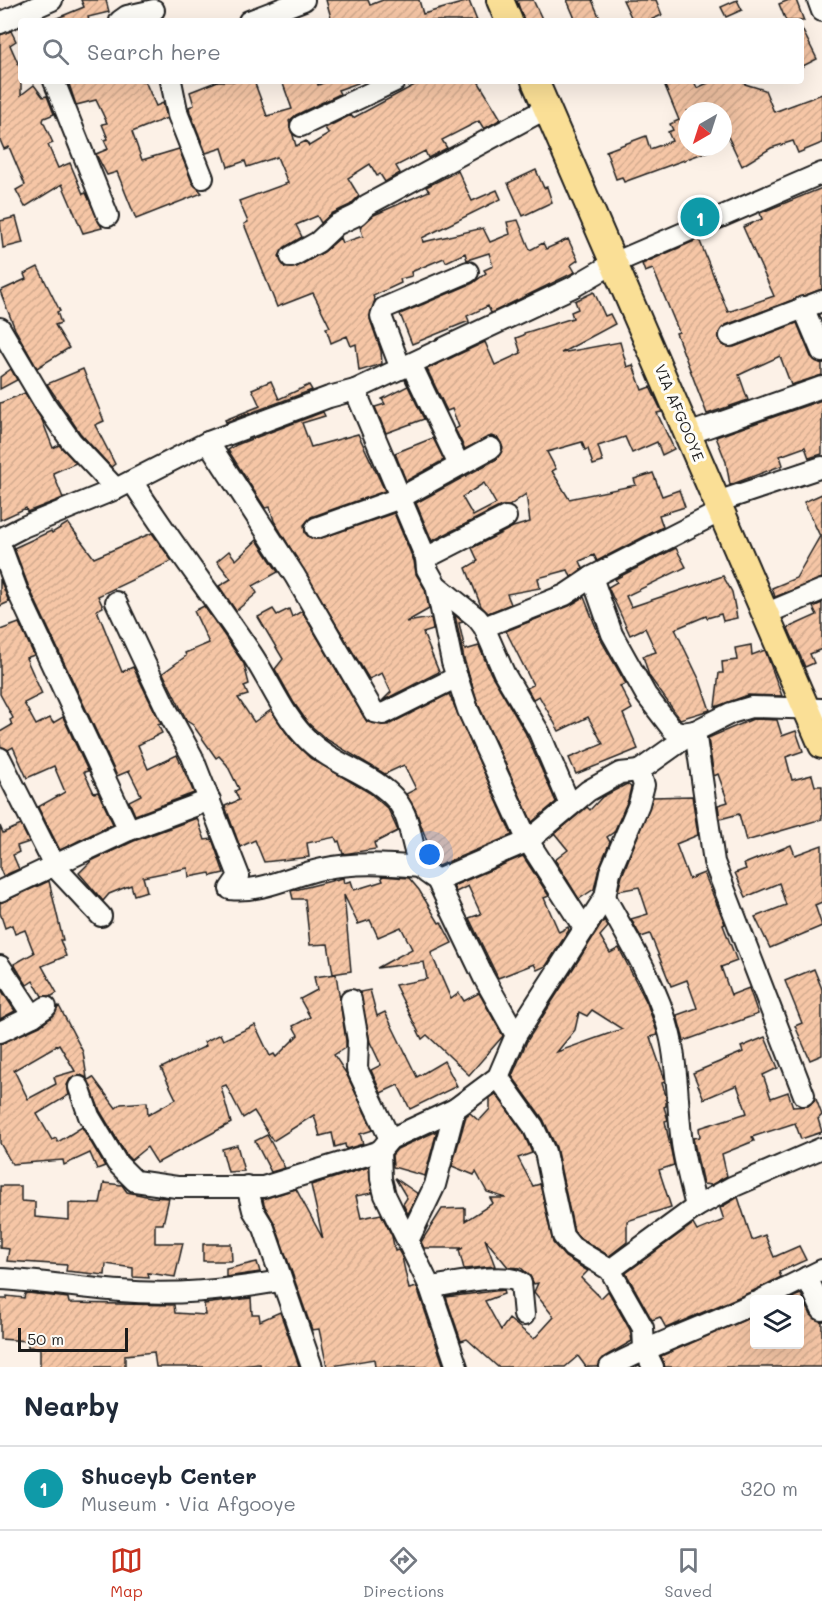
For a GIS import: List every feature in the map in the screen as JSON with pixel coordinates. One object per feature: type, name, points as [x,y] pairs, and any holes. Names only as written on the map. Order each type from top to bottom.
[{"type":"main road","points":[[500,0],[509,18]]},
{"type":"main road","name":"VIA AFGOOYE","points":[[536,84],[765,614],[814,708],[822,745]]},
{"type":"street","points":[[0,23],[52,0]]},
{"type":"street","points":[[257,18],[304,0]]},
{"type":"street","points":[[818,0],[822,11]]},
{"type":"street","points":[[124,18],[154,10]]},
{"type":"street","points":[[55,84],[108,216]]},
{"type":"street","points":[[172,84],[178,115],[203,178]]},
{"type":"street","points":[[301,126],[389,84]]},
{"type":"street","points":[[291,257],[318,242],[336,225],[357,215],[367,205],[547,108]]},
{"type":"street","points":[[0,539],[23,526],[124,485],[208,442],[355,390],[573,287],[614,263],[822,173]]},
{"type":"street","points":[[459,465],[381,316],[384,308],[468,272]]},
{"type":"street","points":[[730,336],[822,301]]},
{"type":"street","points":[[803,308],[822,352]]},
{"type":"street","points":[[0,328],[45,404],[71,441],[124,485],[253,655],[289,717],[308,740],[328,757],[361,776],[373,780],[399,803],[411,828],[420,867]]},
{"type":"street","points":[[688,434],[822,387]]},
{"type":"street","points":[[355,390],[426,558],[427,569],[436,585],[457,677],[468,710],[528,841],[584,927]]},
{"type":"street","points":[[208,442],[290,567],[374,712],[383,714],[457,677]]},
{"type":"street","points":[[316,528],[400,498],[491,448]]},
{"type":"street","points":[[484,627],[565,595],[592,577],[719,507],[822,467]]},
{"type":"street","points":[[426,558],[506,517]]},
{"type":"street","points":[[0,544],[22,600],[129,830]]},
{"type":"street","points":[[592,577],[612,634],[646,695],[672,729],[681,733],[695,731]]},
{"type":"street","points":[[436,585],[477,618],[484,627],[504,674],[539,732],[570,805]]},
{"type":"street","points":[[765,614],[822,590]]},
{"type":"street","points":[[116,602],[167,710],[192,756],[210,800],[238,876],[230,889],[263,886],[321,869],[375,863],[420,867],[436,880],[484,978],[516,1035]]},
{"type":"street","points":[[436,880],[528,841],[588,790],[620,773],[639,771],[695,731],[731,713],[751,707],[814,708]]},
{"type":"street","points":[[695,731],[714,862],[804,1095]]},
{"type":"street","points":[[0,758],[55,867],[101,916]]},
{"type":"street","points":[[80,1087],[89,1116],[117,1163],[135,1181],[177,1187],[263,1186],[385,1145],[455,1109],[498,1077],[516,1035],[605,897],[610,872],[639,804],[644,785],[639,771]]},
{"type":"street","points":[[0,891],[55,867],[129,830],[210,800]]},
{"type":"street","points":[[605,897],[644,969],[670,1034],[678,1077],[681,1137],[696,1207]]},
{"type":"street","points":[[0,966],[40,1011],[0,1032]]},
{"type":"street","points":[[351,1000],[358,1040],[357,1069],[385,1145],[381,1179],[385,1195],[430,1287],[457,1367]]},
{"type":"street","points":[[498,1077],[528,1118],[545,1152],[563,1236],[572,1247],[610,1270],[643,1328],[644,1348],[653,1367]]},
{"type":"street","points":[[408,1241],[435,1185],[455,1109]]},
{"type":"street","points":[[610,1270],[696,1207],[732,1186],[822,1148]]},
{"type":"street","points":[[248,1186],[253,1210],[264,1228],[280,1281],[312,1367]]},
{"type":"street","points":[[770,1295],[815,1274],[822,1310]]},
{"type":"street","points":[[430,1287],[500,1277],[515,1278],[521,1283],[524,1315]]},
{"type":"street","points":[[0,1279],[121,1292],[191,1293],[280,1281]]},
{"type":"street","points":[[610,1367],[644,1348],[706,1327],[750,1305]]},
{"type":"building","points":[[81,0],[106,0],[109,12],[88,18],[57,18],[84,7]]},
{"type":"building","points":[[326,0],[368,0],[370,5],[383,0],[419,0],[423,14],[469,1],[476,18],[331,18]]},
{"type":"building","points":[[533,0],[542,18],[523,18],[517,1]]},
{"type":"building","points":[[567,0],[592,0],[600,18],[575,18]]},
{"type":"building","points":[[623,0],[656,0],[662,15],[655,18],[632,18]]},
{"type":"building","points":[[737,0],[742,10],[726,17],[721,7]]},
{"type":"building","points":[[796,0],[803,18],[785,18],[779,4]]},
{"type":"building","points":[[11,31],[16,41],[10,45],[18,63],[18,84],[21,84],[21,95],[34,85],[43,97],[47,96],[54,114],[44,118],[43,121],[53,143],[48,145],[58,168],[70,163],[83,194],[86,193],[102,228],[83,233],[62,184],[25,207],[16,190],[25,185],[9,147],[4,149],[0,140],[0,35]]},
{"type":"building","points":[[804,33],[817,59],[804,66]]},
{"type":"building","points":[[69,84],[146,84],[156,106],[163,103],[167,118],[132,132],[142,160],[179,149],[192,182],[202,193],[136,219],[117,172],[107,175],[96,154],[108,149],[104,140],[108,139],[102,124],[107,123],[96,100],[76,105]]},
{"type":"building","points":[[210,84],[255,84],[267,116],[292,109],[283,84],[355,84],[338,90],[340,94],[296,115],[289,121],[296,146],[306,141],[309,146],[329,134],[325,128],[351,115],[353,118],[416,84],[480,84],[501,119],[484,129],[479,121],[442,140],[447,148],[428,158],[425,151],[396,166],[400,173],[385,182],[380,174],[377,176],[370,164],[348,178],[359,196],[350,205],[331,214],[321,223],[317,216],[296,225],[302,237],[285,247],[279,256],[285,268],[297,267],[324,252],[340,238],[342,243],[363,236],[360,227],[374,215],[429,191],[426,187],[458,171],[472,201],[497,190],[501,199],[422,238],[423,242],[483,228],[490,242],[510,234],[507,222],[518,220],[530,250],[543,243],[546,249],[568,239],[578,260],[571,265],[575,272],[491,313],[488,306],[467,316],[469,321],[412,344],[400,314],[473,283],[486,273],[484,270],[493,266],[489,253],[467,260],[465,253],[446,262],[444,258],[411,272],[412,276],[400,279],[401,283],[373,296],[375,300],[370,319],[381,351],[382,364],[359,371],[356,344],[351,346],[347,336],[331,343],[326,328],[330,327],[313,293],[277,307],[244,224],[248,222],[239,201],[288,183],[277,157],[247,167],[245,161],[228,167],[222,148],[206,153],[190,112],[189,107],[194,105],[190,92]]},
{"type":"building","points":[[664,84],[695,84],[697,88],[706,84],[745,84],[765,90],[774,112],[822,94],[822,143],[798,153],[793,141],[771,148],[742,166],[732,145],[732,102],[678,102],[678,118]]},
{"type":"building","points":[[678,120],[678,156],[695,156],[624,182],[622,177],[616,179],[606,151],[646,136],[650,149],[672,141],[668,132],[673,130],[670,124]]},
{"type":"building","points":[[536,170],[544,188],[547,187],[552,202],[523,216],[508,183]]},
{"type":"building","points":[[822,188],[822,289],[726,325],[718,335],[722,345],[734,347],[797,323],[811,357],[822,364],[822,375],[791,385],[780,356],[739,375],[748,400],[707,414],[676,333],[679,332],[653,269],[645,272],[642,264],[699,239],[728,312],[774,296],[743,227],[762,219],[760,213]]},
{"type":"building","points":[[16,217],[23,243],[3,248],[0,221]]},
{"type":"building","points":[[38,267],[60,311],[57,312],[61,323],[55,325],[69,348],[37,368],[15,329],[0,291],[26,279],[24,274]]},
{"type":"building","points":[[594,292],[605,316],[610,314],[615,324],[561,353],[620,342],[627,367],[633,365],[642,390],[650,387],[662,412],[657,413],[674,449],[662,455],[657,442],[632,453],[625,437],[598,446],[603,462],[593,465],[588,449],[585,450],[582,442],[547,452],[556,469],[552,471],[569,499],[636,485],[634,479],[653,473],[662,496],[679,490],[685,507],[659,515],[663,527],[597,561],[594,555],[580,561],[583,568],[571,577],[568,570],[538,578],[540,588],[507,594],[511,604],[488,613],[481,606],[466,568],[478,561],[472,548],[513,527],[530,522],[526,494],[509,506],[501,506],[432,541],[416,503],[497,459],[503,448],[498,438],[491,436],[465,449],[455,429],[459,427],[452,409],[447,411],[427,369],[485,342],[495,365],[521,353],[516,338],[524,333],[573,318],[571,312],[578,309],[575,301]],"holes":[[[484,483],[496,504],[473,516],[462,497]]]},
{"type":"building","points":[[11,369],[17,380],[0,389],[0,377]]},
{"type":"building","points":[[83,369],[104,421],[95,425],[115,464],[111,467],[80,433],[47,384]]},
{"type":"building","points":[[271,381],[279,399],[309,385],[312,390],[226,422],[225,420],[260,406],[252,389]]},
{"type":"building","points":[[408,386],[424,419],[386,433],[375,407],[385,404],[382,399]]},
{"type":"building","points":[[25,393],[42,420],[53,448],[59,445],[76,463],[53,473],[63,498],[27,512],[26,508],[0,520],[0,403]]},
{"type":"building","points":[[822,400],[822,454],[809,458],[805,447],[780,456],[783,465],[730,485],[726,462],[716,437]]},
{"type":"building","points":[[323,412],[325,416],[302,423],[311,447],[358,434],[385,491],[311,517],[304,525],[305,533],[309,537],[319,539],[394,513],[414,561],[416,574],[425,589],[429,609],[406,622],[431,618],[433,630],[423,633],[439,672],[382,701],[391,692],[382,673],[369,679],[274,521],[270,507],[265,508],[228,450]]},
{"type":"building","points":[[433,438],[444,460],[406,481],[395,453]]},
{"type":"building","points":[[822,494],[822,578],[775,597],[772,588],[796,578],[820,536],[804,502]]},
{"type":"building","points":[[68,523],[94,558],[152,533],[172,561],[98,596],[103,607],[97,610],[122,672],[133,667],[161,724],[158,725],[162,733],[138,745],[148,769],[177,755],[194,793],[135,815],[129,801],[141,795],[129,771],[117,776],[28,585],[14,548],[51,531],[52,533]]},
{"type":"building","points":[[257,540],[278,572],[253,586],[257,593],[236,611],[219,586],[231,579],[217,561],[229,551],[236,560]]},
{"type":"building","points":[[676,548],[686,567],[626,596],[631,607],[723,576],[732,592],[737,618],[723,621],[721,614],[707,618],[706,616],[675,629],[700,681],[710,710],[680,719],[649,676],[643,656],[656,652],[645,628],[630,635],[608,587],[617,582],[615,579]]},
{"type":"building","points":[[0,579],[9,602],[0,606]]},
{"type":"building","points":[[584,597],[601,640],[626,684],[620,686],[632,709],[623,714],[638,749],[576,774],[569,758],[603,744],[588,717],[559,731],[539,696],[533,699],[527,688],[533,685],[506,631],[569,606]]},
{"type":"building","points":[[822,603],[822,649],[810,654],[814,663],[805,667],[788,628],[817,615],[813,607]]},
{"type":"building","points":[[204,606],[244,664],[249,684],[244,686],[248,695],[238,698],[254,722],[271,710],[290,738],[310,758],[370,793],[388,809],[398,831],[374,843],[376,849],[343,854],[339,841],[337,842],[335,837],[307,843],[309,857],[264,862],[255,840],[240,847],[225,806],[239,800],[235,791],[239,789],[227,765],[219,756],[216,758],[193,725],[187,721],[163,673],[186,656],[185,653],[209,643],[194,611]]},
{"type":"building","points":[[273,609],[277,615],[289,609],[292,617],[302,611],[367,722],[388,725],[449,694],[512,835],[438,866],[435,864],[416,811],[406,794],[416,789],[404,765],[385,774],[326,739],[308,723],[294,703],[275,669],[283,659],[258,617]]},
{"type":"building","points":[[455,615],[463,622],[459,623],[465,650],[479,646],[491,674],[525,732],[556,802],[532,822],[479,706],[464,659]]},
{"type":"building","points":[[19,623],[34,655],[26,658],[42,694],[24,703],[36,725],[50,718],[53,723],[63,717],[88,771],[84,772],[94,793],[98,792],[113,824],[60,850],[38,807],[65,792],[54,766],[27,778],[13,747],[8,750],[0,746],[0,732],[12,725],[10,720],[13,718],[0,694],[0,630]]},
{"type":"building","points":[[751,645],[752,655],[765,650],[782,696],[748,695],[715,707],[719,673],[723,673],[722,662],[737,660],[735,648]]},
{"type":"building","points":[[753,719],[777,720],[782,736],[796,731],[803,751],[786,757],[792,780],[812,775],[815,786],[822,786],[822,819],[746,841],[739,814],[720,819],[718,805],[728,802],[718,774],[714,776],[708,738]]},
{"type":"building","points":[[627,784],[631,787],[628,800],[614,832],[607,837],[610,842],[599,868],[594,889],[579,899],[555,860],[568,850],[555,834],[587,807],[590,810],[602,797]]},
{"type":"building","points":[[692,796],[698,835],[676,844],[689,879],[704,873],[725,924],[723,925],[737,961],[721,967],[731,995],[749,988],[758,1014],[684,1041],[677,1015],[697,1008],[687,980],[671,986],[650,934],[641,937],[631,919],[648,914],[639,887],[618,891],[653,797]]},
{"type":"building","points":[[197,818],[205,840],[212,839],[224,873],[189,877],[188,868],[143,877],[147,891],[134,895],[131,885],[109,894],[103,901],[79,873],[91,861],[134,841]]},
{"type":"building","points":[[21,825],[29,842],[17,846],[19,852],[13,855],[19,869],[3,876],[0,869],[0,826],[3,833]]},
{"type":"building","points":[[791,845],[795,855],[822,845],[822,902],[815,905],[822,926],[770,948],[755,917],[786,905],[779,883],[746,897],[735,873],[746,869],[744,864]]},
{"type":"building","points":[[523,856],[549,896],[544,898],[559,932],[568,927],[569,930],[546,966],[537,970],[534,964],[498,978],[469,918],[481,914],[468,886],[456,892],[453,886]]},
{"type":"building","points":[[381,876],[409,878],[419,890],[452,943],[431,953],[451,999],[459,993],[464,1001],[479,993],[503,1036],[469,1075],[427,1035],[422,1039],[395,985],[427,979],[424,962],[377,968],[412,949],[401,927],[378,937],[370,920],[358,924],[344,895],[351,971],[333,974],[328,944],[310,945],[305,899],[293,899],[291,891],[343,878],[344,883],[351,881],[354,890],[383,881]]},
{"type":"building","points":[[49,881],[63,940],[60,940],[66,956],[42,966],[57,993],[52,996],[42,996],[33,981],[27,985],[14,964],[34,953],[25,930],[15,934],[12,925],[5,928],[0,913],[0,903]]},
{"type":"building","points":[[604,920],[608,927],[600,936],[610,953],[619,948],[647,1003],[658,1035],[650,1037],[665,1082],[662,1083],[666,1096],[664,1107],[668,1120],[665,1121],[674,1165],[659,1170],[671,1207],[627,1221],[627,1242],[609,1256],[580,1238],[574,1231],[556,1147],[543,1119],[512,1076],[527,1041]],"holes":[[[592,1010],[622,1029],[557,1052],[575,1030],[579,1012],[587,1016]]]},
{"type":"building","points":[[814,969],[822,989],[822,1055],[810,1060],[795,1026],[802,1023],[785,981]]},
{"type":"building","points":[[336,974],[346,1047],[334,1055],[346,1073],[373,1130],[360,1134],[363,1144],[346,1149],[345,1144],[335,1147],[332,1133],[320,1136],[314,1115],[273,1141],[254,1111],[243,1118],[226,1085],[221,1087],[231,1123],[157,1163],[147,1147],[131,1160],[127,1156],[100,1111],[88,1080],[93,1077],[116,1108],[121,1104],[147,1102],[148,1115],[176,1099],[161,1068],[206,1046],[204,1042],[220,1034],[223,1040],[255,1025],[270,1056],[274,1054],[276,1057],[298,1035],[293,1026],[310,1017],[300,999],[317,990],[314,977]]},
{"type":"building","points":[[0,988],[15,1011],[0,1019]]},
{"type":"building","points":[[370,990],[377,1016],[385,1012],[417,1077],[444,1061],[457,1086],[410,1109],[398,1085],[381,1093],[371,1070],[381,1065],[370,1042],[360,992]]},
{"type":"building","points":[[59,1006],[83,1052],[87,1078],[81,1075],[70,1079],[67,1085],[69,1095],[37,1114],[52,1140],[56,1138],[58,1142],[82,1127],[105,1166],[97,1169],[90,1153],[64,1165],[63,1160],[12,1164],[0,1143],[0,1044],[40,1026],[53,1016]],"holes":[[[59,1044],[75,1071],[54,1077],[56,1084],[28,1099],[14,1070]]]},
{"type":"building","points":[[765,1037],[778,1068],[763,1075],[771,1098],[788,1092],[793,1107],[808,1106],[816,1099],[822,1115],[818,1119],[822,1132],[801,1139],[795,1123],[752,1137],[754,1141],[722,1154],[727,1176],[711,1185],[703,1184],[693,1138],[700,1137],[699,1128],[747,1113],[737,1085],[704,1099],[693,1073],[743,1052],[741,1047]]},
{"type":"building","points":[[496,1094],[523,1132],[532,1153],[518,1158],[533,1186],[540,1184],[553,1243],[565,1257],[588,1271],[581,1278],[601,1298],[608,1291],[630,1330],[632,1341],[604,1357],[598,1367],[586,1367],[578,1356],[565,1367],[498,1367],[467,1339],[461,1341],[446,1297],[503,1290],[504,1294],[485,1301],[501,1330],[509,1319],[534,1339],[554,1317],[534,1292],[538,1283],[534,1284],[530,1276],[521,1268],[508,1267],[485,1239],[495,1266],[464,1269],[459,1250],[463,1248],[424,1248],[421,1242],[442,1209],[465,1208],[465,1221],[493,1203],[490,1198],[506,1198],[487,1192],[476,1172],[474,1175],[452,1166],[466,1116],[470,1113],[479,1121],[490,1109],[490,1098]]},
{"type":"building","points":[[437,1131],[425,1176],[393,1167],[392,1155],[397,1149]]},
{"type":"building","points":[[267,1135],[285,1168],[271,1172],[255,1141]]},
{"type":"building","points":[[237,1145],[244,1171],[228,1172],[222,1149]]},
{"type":"building","points":[[369,1167],[372,1193],[356,1196],[361,1218],[381,1214],[392,1236],[395,1251],[398,1250],[402,1257],[409,1289],[417,1287],[444,1367],[375,1367],[374,1359],[327,1367],[319,1329],[312,1330],[275,1224],[264,1205],[263,1199],[296,1189],[323,1239],[311,1185]]},
{"type":"building","points":[[395,1178],[418,1194],[408,1214],[403,1204],[407,1198]]},
{"type":"building","points":[[104,1183],[122,1185],[127,1192],[169,1198],[163,1224],[155,1224],[155,1243],[183,1243],[175,1277],[148,1273],[149,1278],[133,1277],[133,1268],[106,1264],[105,1275],[66,1271],[67,1265],[7,1261],[9,1249],[0,1248],[0,1186],[21,1186],[21,1201],[35,1202],[35,1217],[69,1220],[69,1203],[100,1204]]},
{"type":"building","points":[[738,1197],[752,1240],[765,1235],[774,1257],[799,1246],[806,1260],[779,1272],[781,1277],[753,1291],[666,1328],[660,1317],[652,1320],[626,1273],[693,1224],[697,1231],[724,1220],[720,1208]]},
{"type":"building","points":[[203,1244],[231,1244],[232,1261],[203,1261]]},
{"type":"building","points":[[257,1262],[260,1272],[226,1277],[226,1269]]},
{"type":"building","points":[[28,1293],[68,1298],[69,1303],[174,1305],[175,1313],[205,1315],[204,1304],[251,1298],[252,1314],[259,1314],[260,1321],[280,1312],[299,1366],[261,1367],[260,1364],[230,1367],[156,1367],[154,1352],[125,1355],[125,1367],[40,1367],[40,1348],[28,1347],[28,1341],[0,1339],[0,1299],[7,1299],[7,1296],[24,1298]]},
{"type":"building","points":[[804,1300],[811,1315],[822,1322],[822,1367],[665,1367],[661,1356],[750,1318],[750,1349],[804,1349]]},
{"type":"place","name":"Shuceyb Center","points":[[700,217]]}]
